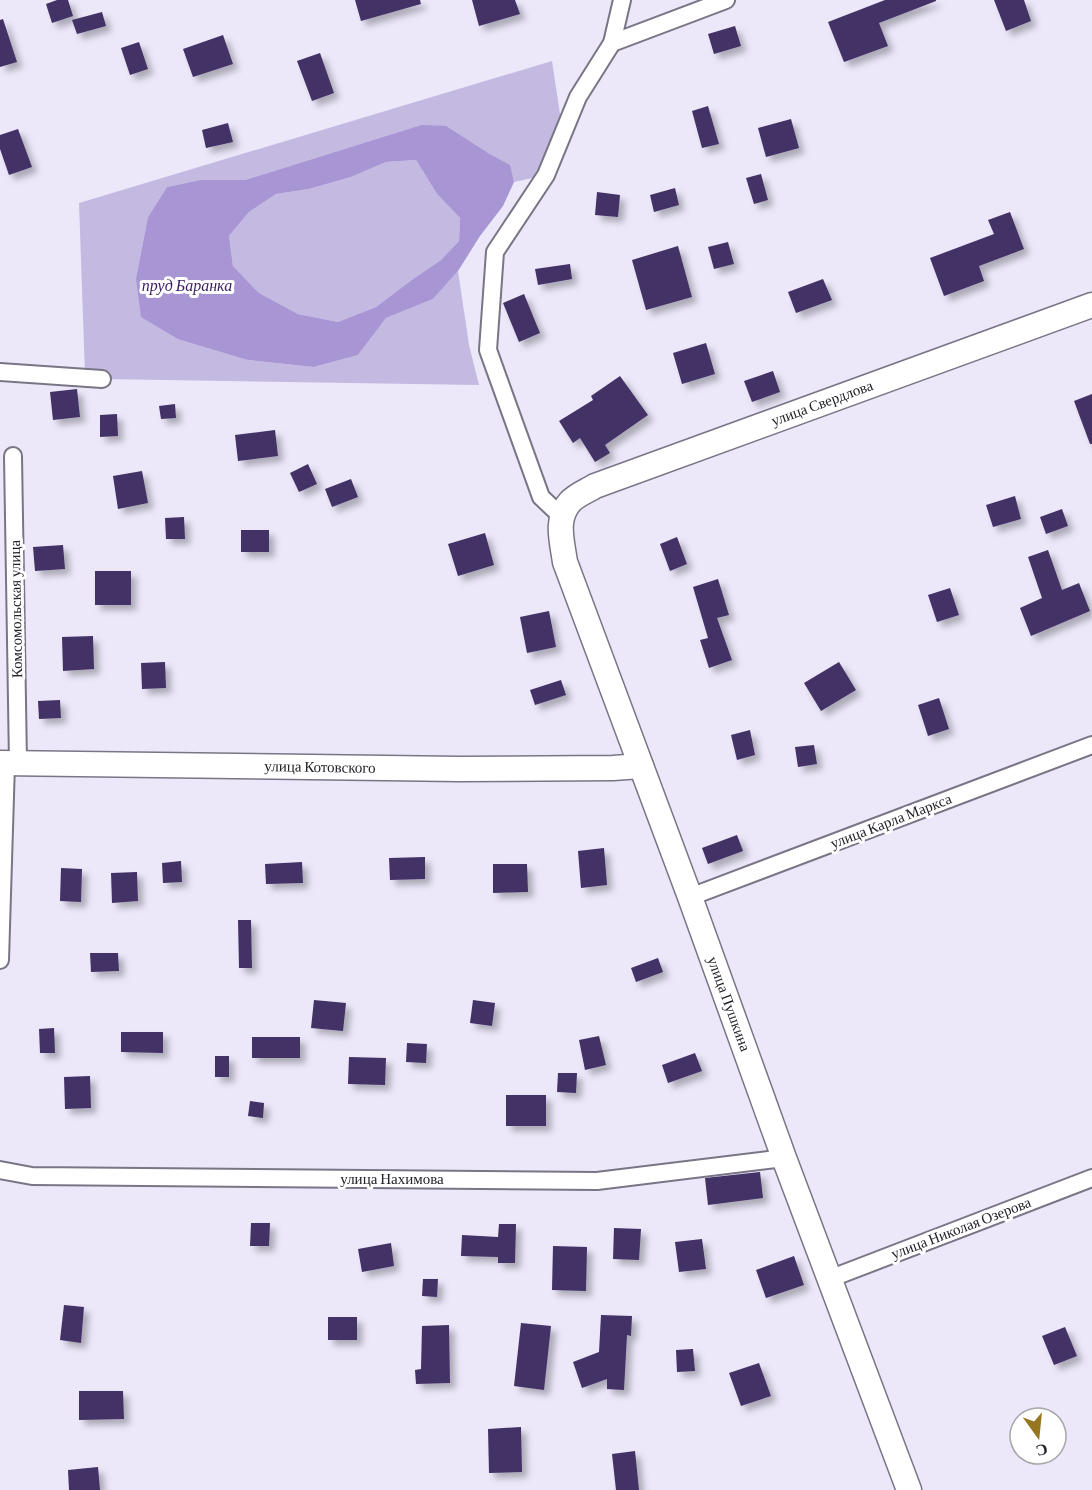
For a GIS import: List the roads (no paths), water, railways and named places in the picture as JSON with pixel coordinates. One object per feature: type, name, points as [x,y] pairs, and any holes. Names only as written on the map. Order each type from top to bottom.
[{"type":"main road","name":"улица Свердлова","points":[[561,516],[571,500],[595,486],[1092,305]]},
{"type":"main road","name":"улица Пушкина","points":[[561,516],[561,538],[565,562],[784,1158],[909,1490]]},
{"type":"main road","name":"улица Котовского","points":[[8,763],[459,768],[640,766]]},
{"type":"street","points":[[561,516],[541,497],[488,350],[495,252],[546,175],[578,97],[612,43],[622,0]]},
{"type":"street","points":[[612,43],[726,0]]},
{"type":"street","points":[[0,372],[102,379]]},
{"type":"street","name":"Комсомольская улица","points":[[0,960],[8,763],[13,456]]},
{"type":"street","name":"улица Карла Маркса","points":[[690,897],[1092,745]]},
{"type":"street","name":"улица Нахимова","points":[[0,1170],[32,1176],[597,1181],[784,1158]]},
{"type":"street","name":"улица Николая Озерова","points":[[829,1279],[1092,1178]]},
{"type":"water","name":"пруд Баранка","points":[[421,125],[446,126],[510,165],[514,182],[503,206],[480,236],[458,271],[433,299],[386,318],[358,355],[314,367],[248,360],[178,339],[141,317],[136,278],[148,217],[167,187],[200,180],[245,180]],"holes":[[[416,160],[437,194],[460,218],[459,241],[441,260],[376,307],[338,322],[298,314],[259,293],[233,266],[229,236],[249,212],[276,194],[309,189],[351,177],[386,162]]]}]
